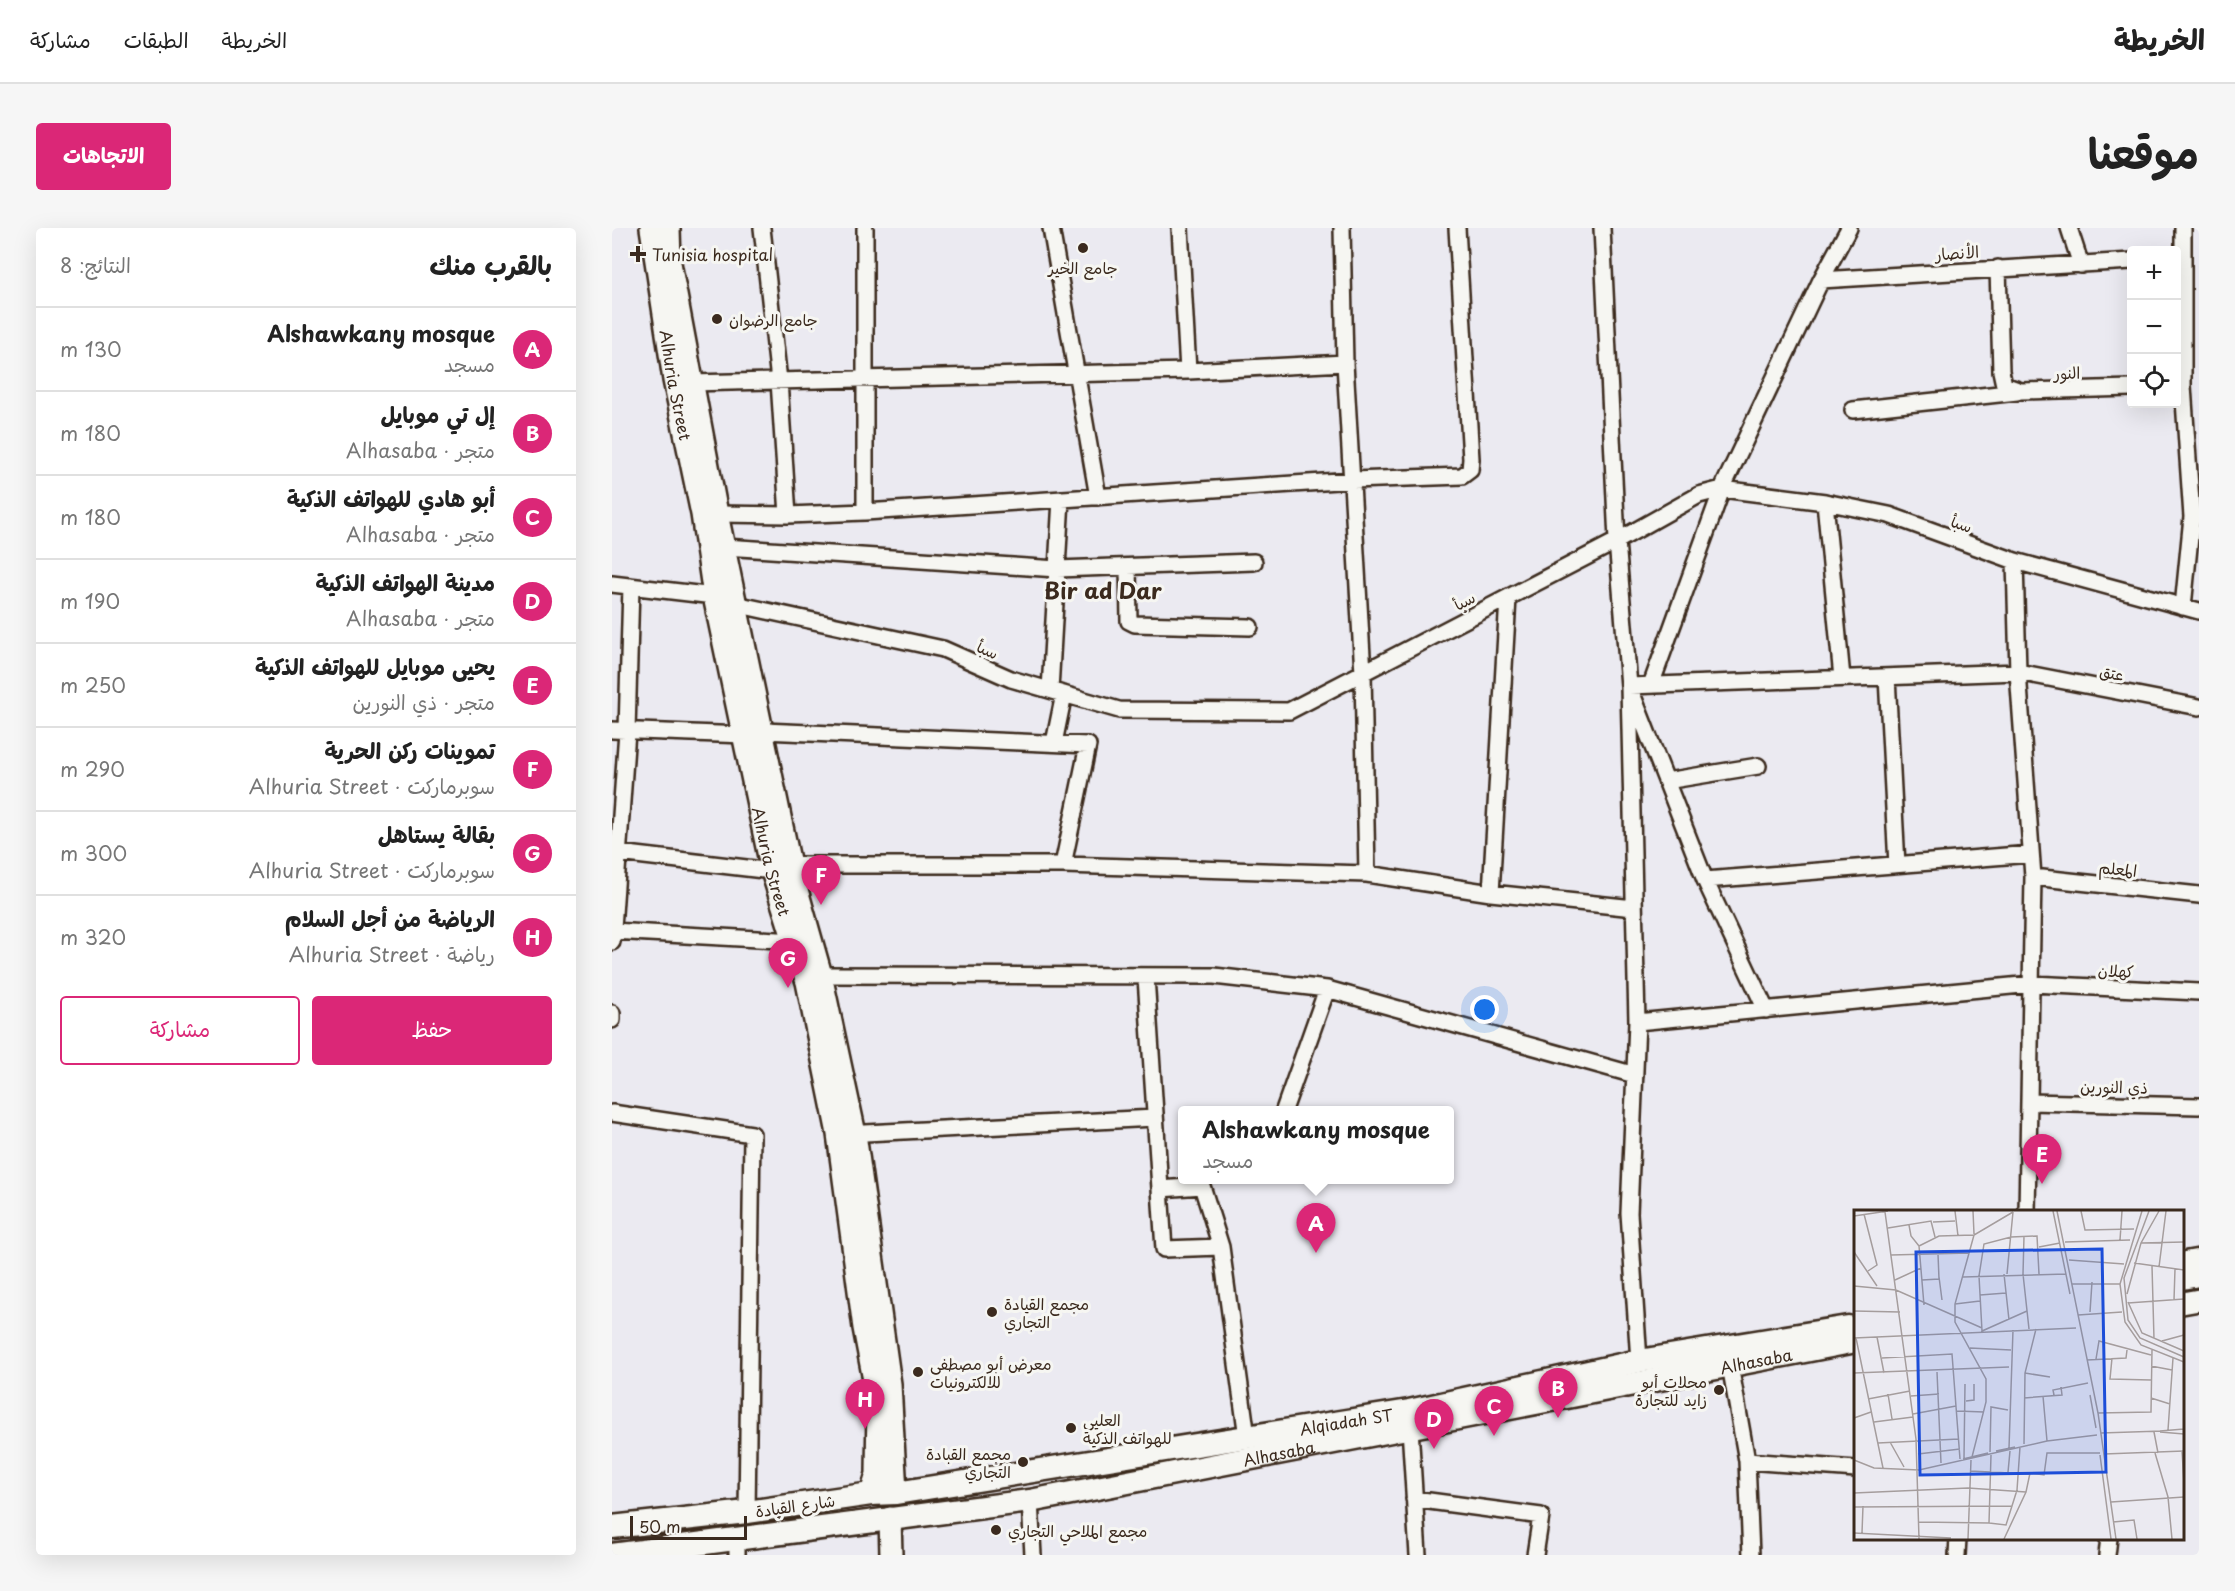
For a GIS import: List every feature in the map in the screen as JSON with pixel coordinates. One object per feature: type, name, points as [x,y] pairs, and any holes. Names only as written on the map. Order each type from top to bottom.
[{"type":"main road","points":[[2184,1278],[2199,1275]]},
{"type":"main road","points":[[2184,1288],[2199,1286]]},
{"type":"main road","name":"Alqiadah ST","points":[[871,1494],[897,1493],[1409,1411],[1639,1361],[1854,1326]]},
{"type":"main road","name":"Alhasaba","points":[[884,1519],[1030,1501],[1854,1341]]},
{"type":"main road","name":"شارع القيادة","points":[[612,1527],[747,1512],[871,1494]]},
{"type":"main road","name":"شارع القيادة","points":[[612,1555],[737,1547],[884,1519]]},
{"type":"street","name":"Alhuria Street","points":[[651,228],[674,380],[702,514],[714,596],[754,734],[796,941],[846,1134],[864,1328],[878,1401],[877,1474],[871,1494]]},
{"type":"street","points":[[669,228],[670,263],[735,604],[754,734]]},
{"type":"street","points":[[762,228],[779,381],[788,515]]},
{"type":"street","points":[[865,228],[865,512]]},
{"type":"street","points":[[1051,228],[1098,497]]},
{"type":"street","points":[[1180,228],[1188,371]]},
{"type":"street","points":[[1342,228],[1345,363],[1363,673],[1367,874]]},
{"type":"street","points":[[717,514],[788,515],[865,512],[1353,480],[1462,476],[1470,470],[1472,459],[1457,228]]},
{"type":"street","points":[[1602,228],[1617,541],[1629,686],[1637,1022],[1629,1213],[1639,1361]]},
{"type":"street","points":[[1651,685],[1722,489],[1821,280],[1849,228]]},
{"type":"street","points":[[2069,228],[2081,265]]},
{"type":"street","points":[[2181,364],[2186,257],[2183,228]]},
{"type":"street","name":"الأنصار","points":[[1821,280],[2127,261]]},
{"type":"street","name":"النور","points":[[1998,268],[2001,371],[2004,385],[2021,391],[2127,388]]},
{"type":"street","points":[[692,383],[1188,371],[1345,363]]},
{"type":"street","points":[[1853,410],[2021,391]]},
{"type":"street","points":[[2181,397],[2192,517],[2183,607]]},
{"type":"street","name":"سبأ","points":[[735,604],[943,649],[1011,679],[1119,710],[1289,711],[1617,541],[1699,495],[1722,489],[1825,502],[1889,515],[2015,561],[2199,611]]},
{"type":"street","points":[[1054,743],[1057,692],[1057,569],[1061,499]]},
{"type":"street","points":[[1825,502],[1842,678]]},
{"type":"street","points":[[724,547],[1057,569],[1254,562]]},
{"type":"street","points":[[2015,561],[2018,672],[2033,877],[2026,1210]]},
{"type":"street","points":[[1128,567],[1129,621],[1135,624],[1250,627]]},
{"type":"street","points":[[612,584],[714,596]]},
{"type":"street","points":[[631,586],[619,731],[619,853],[612,935],[796,941]]},
{"type":"street","points":[[1491,893],[1508,598]]},
{"type":"street","name":"عتق","points":[[1629,686],[2018,672],[2199,707]]},
{"type":"street","points":[[1887,677],[1896,865]]},
{"type":"street","points":[[1629,686],[1705,880],[1766,1010]]},
{"type":"street","points":[[619,731],[1088,745],[1063,865]]},
{"type":"street","points":[[1666,781],[1758,765]]},
{"type":"street","points":[[619,853],[781,868],[1063,865],[1367,874],[1491,893],[1634,908]]},
{"type":"street","points":[[1705,880],[2031,854]]},
{"type":"street","points":[[781,868],[821,975],[890,1384],[897,1493]]},
{"type":"street","name":"المعلم","points":[[2033,877],[2199,895]]},
{"type":"street","points":[[821,975],[1214,975],[1326,988],[1635,1075]]},
{"type":"street","points":[[1146,976],[1164,1249],[1221,1246]]},
{"type":"street","name":"كهلان","points":[[1637,1022],[2032,984],[2199,992]]},
{"type":"street","points":[[1285,1106],[1326,988]]},
{"type":"street","points":[[612,1012],[612,1020]]},
{"type":"street","name":"ذي النورين","points":[[2029,1102],[2199,1106]]},
{"type":"street","points":[[612,1113],[753,1134],[747,1512]]},
{"type":"street","points":[[846,1134],[1155,1118]]},
{"type":"street","points":[[1160,1189],[1202,1186],[1221,1246],[1247,1437]]},
{"type":"street","points":[[2184,1263],[2199,1260]]},
{"type":"street","points":[[2184,1303],[2199,1300]]},
{"type":"street","points":[[1730,1365],[1747,1461],[1751,1555]]},
{"type":"street","points":[[1410,1428],[1418,1555]]},
{"type":"street","points":[[1747,1461],[1854,1469]]},
{"type":"street","points":[[1414,1499],[1541,1516],[1535,1555]]},
{"type":"street","points":[[1030,1501],[1033,1555]]},
{"type":"street","points":[[878,1555],[884,1519]]},
{"type":"street","points":[[884,1519],[891,1555]]},
{"type":"street","points":[[1957,1555],[1958,1540]]},
{"type":"street","points":[[2107,1555],[2109,1540]]},
{"type":"place","name":"جامع الخير","points":[[1083,248]]},
{"type":"place","name":"Tunisia hospital","points":[[638,254]]},
{"type":"place","name":"جامع الرضوان","points":[[717,319]]},
{"type":"place","name":"تموينات ركن الحرية","points":[[821,905]]},
{"type":"place","name":"بقالة يستاهل","points":[[788,988]]},
{"type":"place","name":"يحيى موبايل للهواتف الذكية","points":[[2042,1184]]},
{"type":"place","name":"Alshawkany mosque","points":[[1316,1253]]},
{"type":"place","name":"مجمع القيادة التجاري","points":[[992,1312]]},
{"type":"place","name":"معرض أبو مصطفى للالكترونيات","points":[[918,1372]]},
{"type":"place","name":"محلات أبو زايد للتجارة","points":[[1719,1390]]},
{"type":"place","name":"إل تي موبايل","points":[[1558,1418]]},
{"type":"place","name":"العليي للهواتف الذكية","points":[[1071,1428]]},
{"type":"place","name":"الرياضة من أجل السلام","points":[[865,1429]]},
{"type":"place","name":"أبو هادي للهواتف الذكية","points":[[1494,1436]]},
{"type":"place","name":"مدينة الهواتف الذكية","points":[[1434,1449]]},
{"type":"place","name":"مجمع القبادة التجاري","points":[[1023,1462]]},
{"type":"place","name":"مجمع الملاحي التجاري","points":[[996,1530]]},
{"type":"district","name":"Bir ad Dar","points":[[1103,589]]}]
